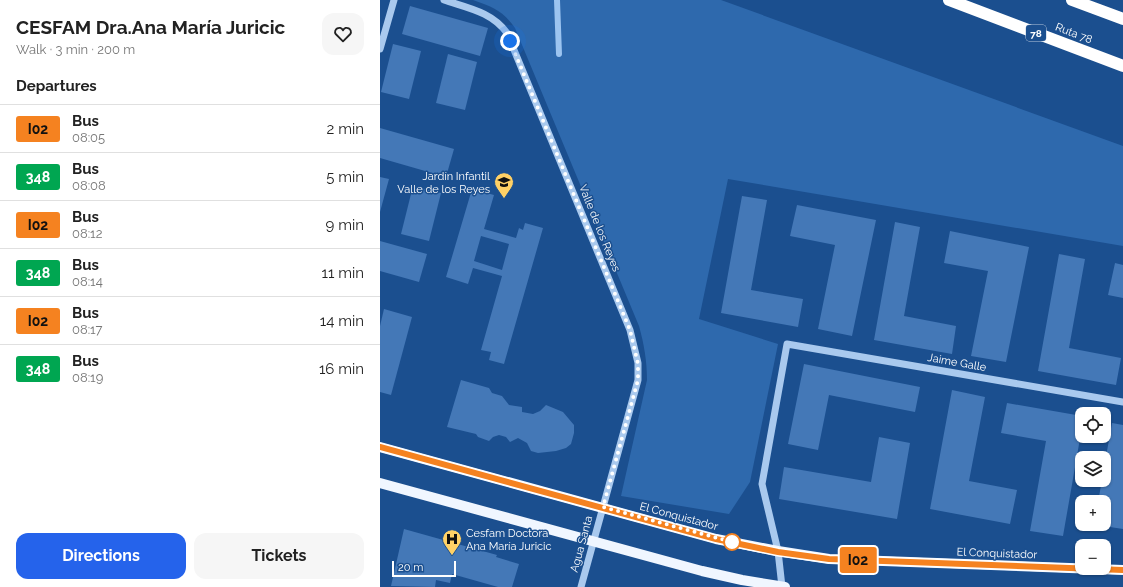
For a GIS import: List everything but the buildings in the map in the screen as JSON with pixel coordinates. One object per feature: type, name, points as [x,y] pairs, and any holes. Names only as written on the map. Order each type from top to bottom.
[{"type":"highway","name":"Ruta 78","points":[[949,0],[1123,66]]},
{"type":"highway","points":[[1072,0],[1123,19]]},
{"type":"main road","name":"El Conquistador","points":[[380,447],[716,539],[778,552],[829,559],[1123,570]]},
{"type":"main road","points":[[380,483],[702,571],[783,587]]},
{"type":"street","points":[[380,49],[394,0]]},
{"type":"street","name":"Valle de los Reyes","points":[[444,0],[487,15],[499,22],[507,33],[630,330],[638,364],[638,380],[603,507]]},
{"type":"street","name":"Jaime Galle","points":[[778,552],[762,484],[787,344],[1123,402]]},
{"type":"street","name":"Agua Santa","points":[[581,587],[603,507]]},
{"type":"street","points":[[778,552],[783,587]]},
{"type":"shaded area","points":[[473,0],[721,0],[1123,146],[1123,246],[728,179],[699,319],[778,344],[750,482],[729,514],[621,496],[647,380],[645,353],[639,326],[515,28],[506,17],[497,10]]},
{"type":"waterway","points":[[557,0],[559,54]]},
{"type":"bus line","name":"I02","points":[[380,447],[716,539],[778,552],[829,559],[1123,570]]},
{"type":"place","name":"Jardín Infantil Valle de los Reyes","points":[[504,199]]},
{"type":"place","name":"Cesfam Doctora Ana María Juricic","points":[[452,556]]},
{"type":"route","points":[[510,41],[630,330],[638,364],[638,380],[603,507],[716,539],[732,542]]}]
